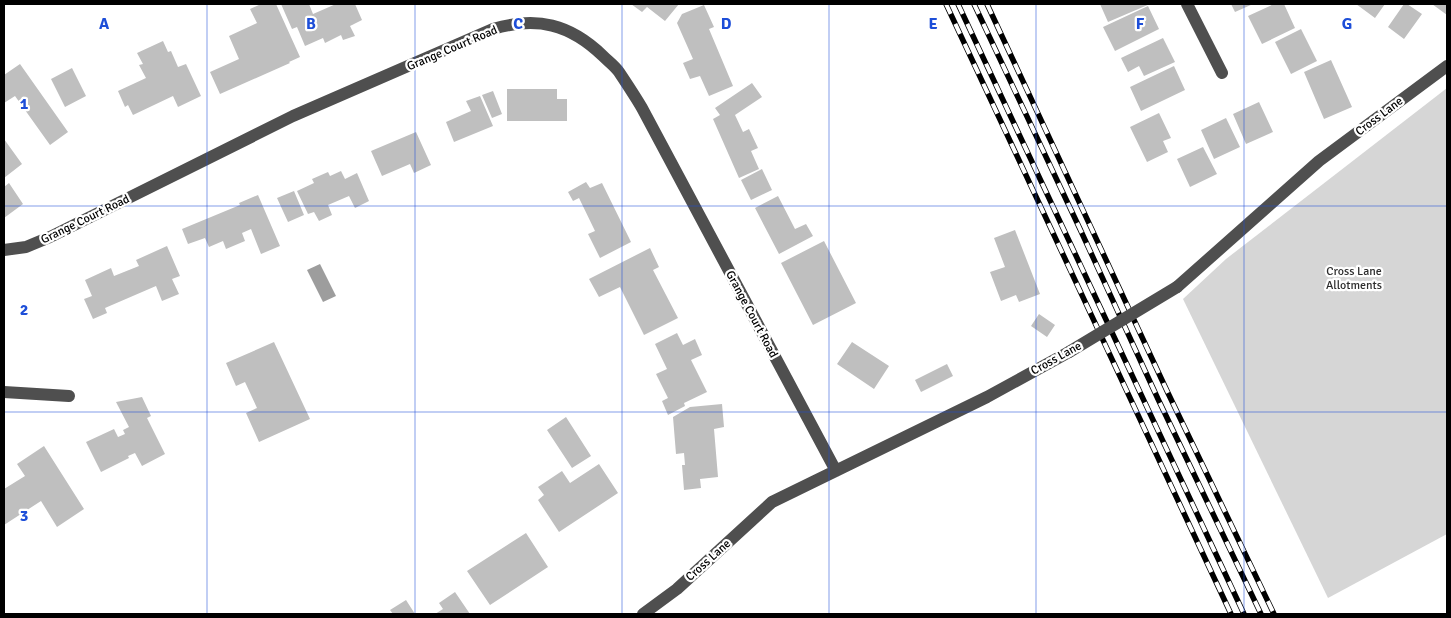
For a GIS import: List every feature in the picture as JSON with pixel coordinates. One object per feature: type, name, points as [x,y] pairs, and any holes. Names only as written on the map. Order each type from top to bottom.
[{"type":"street","points":[[1187,4],[1222,73]]},
{"type":"street","name":"Grange Court Road","points":[[4,250],[26,247],[50,237],[293,116],[493,30],[513,24],[534,23],[555,26],[574,33],[618,70],[642,108],[836,472]]},
{"type":"street","name":"Cross Lane","points":[[643,614],[677,589],[772,502],[987,397],[1069,352],[1177,287],[1319,161],[1447,66]]},
{"type":"street","points":[[4,392],[69,396]]},
{"type":"green space","name":"Cross Lane Allotments","points":[[1447,88],[1447,534],[1328,598],[1183,299],[1226,259]]},
{"type":"shaded area","points":[[320,264],[336,296],[323,302],[307,270]]},
{"type":"building","points":[[261,4],[276,4],[300,57],[220,94],[210,72],[239,59],[229,36],[257,23],[250,9]]},
{"type":"building","points":[[281,4],[309,4],[313,14],[336,4],[355,4],[362,20],[350,26],[355,36],[343,40],[341,35],[325,43],[323,38],[305,46],[297,27],[292,29]]},
{"type":"building","points":[[631,4],[679,4],[665,21],[647,7],[642,12]]},
{"type":"building","points":[[1100,4],[1150,4],[1108,22]]},
{"type":"building","points":[[1231,4],[1253,4],[1235,12]]},
{"type":"building","points":[[1274,4],[1284,4],[1295,28],[1262,44],[1248,16]]},
{"type":"building","points":[[1356,4],[1385,4],[1375,18]]},
{"type":"building","points":[[1404,4],[1422,14],[1404,39],[1388,27]]},
{"type":"building","points":[[1432,4],[1447,4],[1447,15]]},
{"type":"building","points":[[704,5],[714,27],[709,29],[733,86],[709,96],[700,76],[690,79],[683,63],[693,59],[677,23],[682,14]]},
{"type":"building","points":[[1148,6],[1159,29],[1115,51],[1103,27]]},
{"type":"building","points":[[1301,29],[1317,61],[1291,74],[1275,42]]},
{"type":"building","points":[[1163,38],[1175,62],[1144,76],[1139,66],[1128,72],[1121,58]]},
{"type":"building","points":[[163,41],[168,52],[171,51],[178,67],[186,64],[201,96],[178,107],[173,96],[133,115],[128,105],[125,107],[118,91],[146,78],[139,65],[143,64],[137,53]]},
{"type":"building","points":[[1331,60],[1352,107],[1324,119],[1304,72]]},
{"type":"building","points":[[20,64],[68,132],[50,145],[15,96],[4,103],[4,75]]},
{"type":"building","points":[[1174,66],[1185,90],[1141,111],[1130,87]]},
{"type":"building","points":[[72,68],[86,96],[65,107],[51,79]]},
{"type":"building","points":[[752,83],[762,97],[735,115],[743,132],[749,129],[758,148],[751,151],[759,169],[739,178],[713,119],[720,115],[715,108]]},
{"type":"building","points":[[507,89],[557,89],[557,99],[567,99],[567,121],[507,121]]},
{"type":"building","points":[[493,91],[502,114],[492,118],[482,95]]},
{"type":"building","points":[[480,96],[493,126],[454,142],[446,122],[471,111],[466,101]]},
{"type":"building","points":[[1259,102],[1273,132],[1246,144],[1233,114]]},
{"type":"building","points":[[1159,113],[1171,138],[1163,141],[1168,152],[1147,162],[1130,127]]},
{"type":"building","points":[[1226,118],[1240,147],[1214,159],[1201,130]]},
{"type":"building","points":[[416,132],[431,165],[414,173],[410,164],[382,176],[371,151]]},
{"type":"building","points":[[4,139],[22,164],[4,178]]},
{"type":"building","points":[[1203,147],[1217,174],[1190,187],[1177,159]]},
{"type":"building","points":[[762,169],[772,190],[751,200],[741,180]]},
{"type":"building","points":[[341,171],[345,179],[357,173],[369,201],[355,208],[349,196],[328,205],[332,215],[319,221],[314,212],[308,214],[297,191],[314,183],[312,179],[328,172],[330,176]]},
{"type":"building","points":[[586,182],[590,188],[602,183],[631,242],[600,258],[588,234],[595,231],[579,198],[573,201],[568,192]]},
{"type":"building","points":[[9,183],[23,204],[4,218],[4,187]]},
{"type":"building","points":[[294,191],[304,215],[288,222],[277,198]]},
{"type":"building","points":[[258,195],[280,246],[261,254],[251,229],[242,233],[245,241],[226,249],[223,241],[209,247],[205,238],[188,244],[182,229],[240,205],[239,203]]},
{"type":"building","points":[[778,196],[795,229],[806,224],[813,236],[779,254],[755,208]]},
{"type":"building","points":[[1015,230],[1040,294],[1019,302],[1016,295],[1001,301],[990,272],[1005,267],[994,238]]},
{"type":"building","points":[[824,241],[856,303],[813,325],[781,263]]},
{"type":"building","points":[[167,246],[180,276],[172,279],[179,294],[162,301],[156,286],[105,308],[107,313],[93,319],[84,299],[92,296],[85,280],[111,268],[114,276],[139,266],[136,260]]},
{"type":"building","points":[[650,248],[659,267],[653,270],[678,318],[644,335],[620,287],[599,297],[589,279]]},
{"type":"building","points":[[1039,314],[1055,325],[1047,337],[1031,326]]},
{"type":"building","points":[[677,333],[683,345],[695,339],[702,355],[691,360],[707,392],[684,403],[685,406],[668,415],[662,401],[668,398],[656,374],[667,369],[655,344]]},
{"type":"building","points":[[274,342],[310,419],[259,442],[246,413],[257,408],[245,382],[236,386],[226,363]]},
{"type":"building","points":[[852,342],[889,366],[874,389],[837,364]]},
{"type":"building","points":[[947,364],[953,376],[921,392],[915,380]]},
{"type":"building","points":[[142,397],[151,416],[147,418],[165,454],[142,466],[135,453],[101,472],[86,442],[114,429],[118,437],[125,434],[123,430],[129,427],[116,402]]},
{"type":"building","points":[[722,404],[724,427],[714,429],[718,477],[700,479],[701,488],[684,490],[682,465],[685,465],[684,453],[676,454],[673,417],[690,407]]},
{"type":"building","points":[[566,417],[591,456],[572,468],[547,430]]},
{"type":"building","points":[[44,446],[84,509],[57,527],[41,501],[4,525],[4,489],[25,476],[17,464]]},
{"type":"building","points":[[599,464],[618,493],[559,532],[538,500],[544,495],[538,487],[562,471],[570,483]]},
{"type":"building","points":[[526,533],[548,567],[490,605],[467,571]]},
{"type":"building","points":[[455,592],[470,614],[435,614],[443,609],[439,603]]},
{"type":"building","points":[[406,600],[415,614],[393,614],[390,610]]},
{"type":"railway","points":[[946,4],[1231,614]]},
{"type":"railway","points":[[958,4],[1244,614]]},
{"type":"railway","points":[[974,4],[1158,399],[1261,614]]},
{"type":"railway","points":[[987,4],[1168,393],[1274,614]]}]
